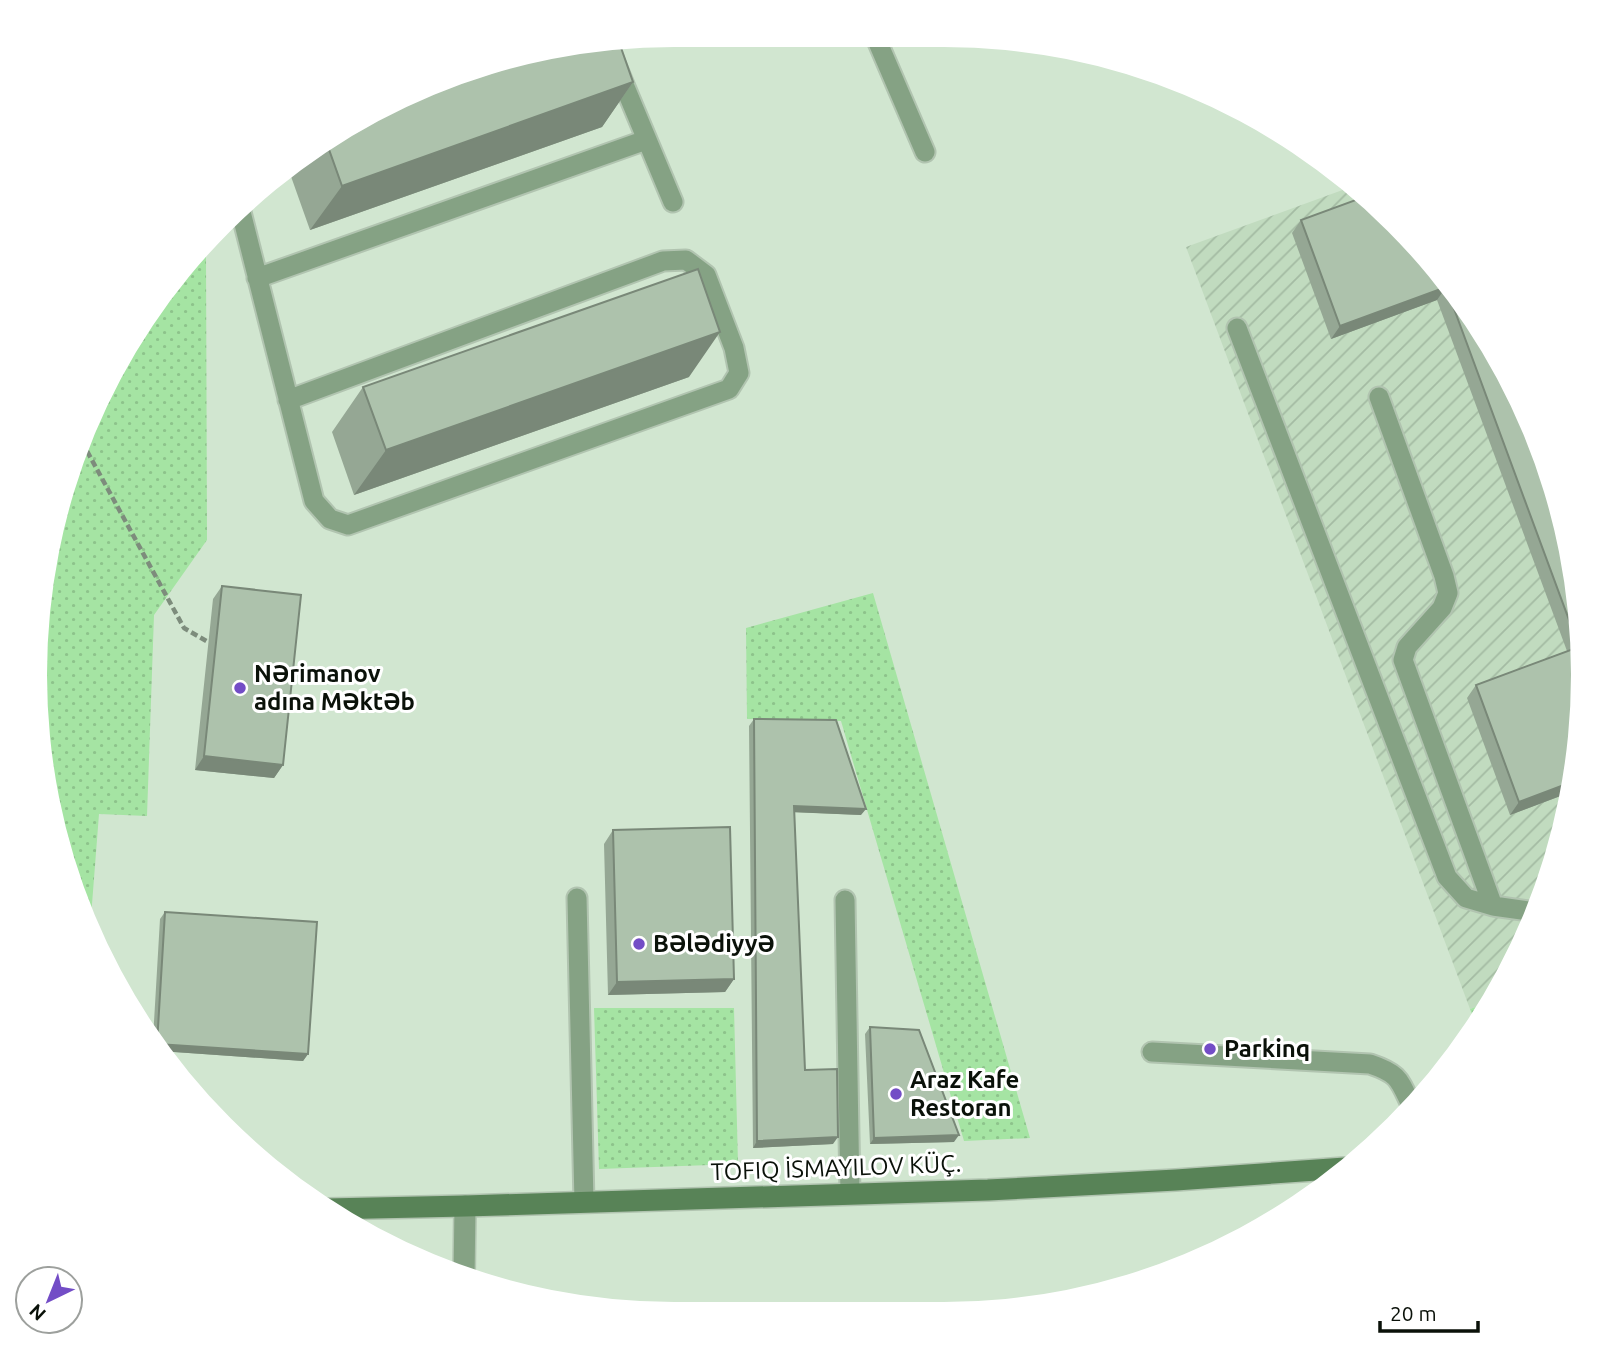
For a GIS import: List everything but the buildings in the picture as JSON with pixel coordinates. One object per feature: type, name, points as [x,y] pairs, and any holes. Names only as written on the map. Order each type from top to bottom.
[{"type":"street","points":[[346,1209],[988,1190],[1328,1169]]},
{"type":"street","points":[[464,1265],[465,1206]]},
{"type":"lane","points":[[880,47],[925,152]]},
{"type":"lane","points":[[610,51],[673,202]]},
{"type":"lane","points":[[257,278],[646,140]]},
{"type":"lane","points":[[243,220],[257,278],[288,400],[314,501],[330,519],[348,525],[729,389],[739,373],[734,348],[706,275],[686,260],[663,261],[288,400]]},
{"type":"lane","points":[[1237,328],[1447,877],[1466,898],[1493,906],[1525,910]]},
{"type":"lane","points":[[1379,397],[1448,593],[1442,608],[1407,647],[1403,660],[1493,906]]},
{"type":"lane","points":[[577,898],[583,1202]]},
{"type":"lane","points":[[845,900],[850,1194]]},
{"type":"lane","points":[[1152,1052],[1370,1064],[1389,1070],[1399,1079],[1407,1096]]},
{"type":"path","points":[[88,453],[184,628],[208,642]]},
{"type":"shaded area","points":[[1341,190],[1387,231],[1415,261],[1465,326],[1488,363],[1568,626],[1571,674],[1565,756],[1549,837],[1523,915],[1475,1007],[1470,1009],[1186,247]]},
{"type":"green space","points":[[206,258],[207,540],[154,615],[147,816],[99,814],[92,906],[59,797],[49,716],[49,633],[59,552],[81,473],[112,397],[153,326]]},
{"type":"green space","points":[[873,593],[1030,1138],[964,1141],[841,721],[747,719],[746,628]]},
{"type":"green space","points":[[594,1008],[734,1008],[738,1164],[599,1169]]},
{"type":"place","name":"Nərimanov adına Məktəb","points":[[240,688]]},
{"type":"place","name":"Bələdiyyə","points":[[639,944]]},
{"type":"place","name":"Parkinq","points":[[1210,1049]]},
{"type":"place","name":"Araz Kafe Restoran","points":[[896,1094]]}]
